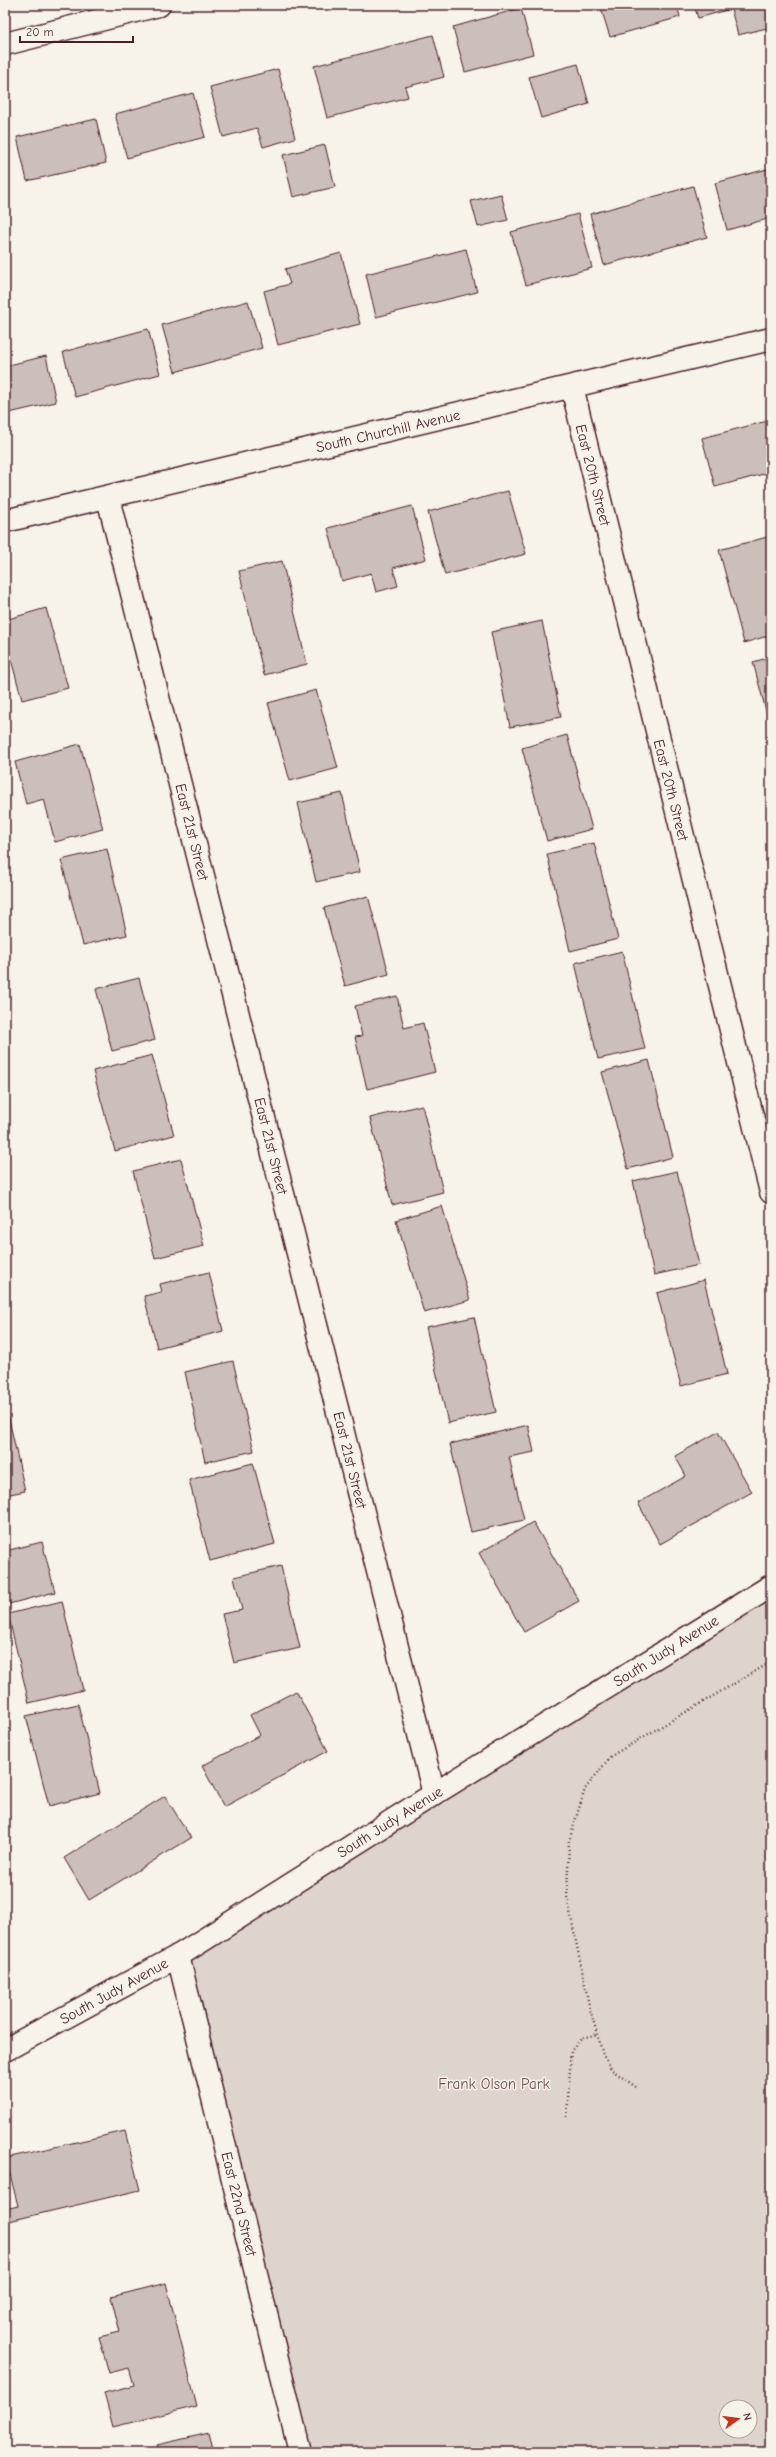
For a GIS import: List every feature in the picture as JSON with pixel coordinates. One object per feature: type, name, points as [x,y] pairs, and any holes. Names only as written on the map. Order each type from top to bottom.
[{"type":"street","points":[[5,44],[135,8],[159,5]]},
{"type":"street","name":"South Churchill Avenue","points":[[5,521],[108,498],[771,339]]},
{"type":"street","name":"East 20th Street","points":[[572,387],[771,1192]]},
{"type":"street","name":"East 21st Street","points":[[108,498],[434,1794]]},
{"type":"street","name":"South Judy Avenue","points":[[5,2050],[178,1956],[434,1794],[771,1586]]},
{"type":"street","name":"East 22nd Street","points":[[178,1956],[300,2452]]},
{"type":"path","points":[[636,2087],[612,2070],[603,2055],[589,2005],[567,1897],[569,1841],[585,1789],[611,1756],[771,1662]]},
{"type":"path","points":[[567,2117],[571,2051],[582,2038],[598,2034]]},
{"type":"green space","name":"Frank Olson Park","points":[[771,1586],[771,2452],[300,2452],[178,1956]]},
{"type":"building","points":[[600,5],[677,5],[680,17],[610,37]]},
{"type":"building","points":[[694,5],[771,5],[771,27],[738,35],[731,9],[698,18]]},
{"type":"building","points":[[521,8],[533,54],[465,72],[453,27]]},
{"type":"building","points":[[433,35],[444,77],[405,87],[408,97],[327,118],[314,66]]},
{"type":"building","points":[[578,64],[589,104],[541,118],[529,77]]},
{"type":"building","points":[[278,69],[295,138],[263,147],[257,128],[223,137],[210,87]]},
{"type":"building","points":[[193,93],[205,137],[127,158],[115,114]]},
{"type":"building","points":[[96,119],[106,163],[27,181],[17,137]]},
{"type":"building","points":[[325,145],[335,187],[293,197],[283,155]]},
{"type":"building","points":[[771,168],[771,218],[727,230],[715,183]]},
{"type":"building","points":[[693,186],[707,237],[604,265],[590,214]]},
{"type":"building","points":[[501,194],[508,220],[478,227],[471,201]]},
{"type":"building","points":[[578,214],[592,268],[526,285],[511,232]]},
{"type":"building","points":[[466,249],[477,292],[376,317],[366,274]]},
{"type":"building","points":[[341,253],[360,324],[278,345],[264,291],[290,284],[285,269]]},
{"type":"building","points":[[248,301],[262,348],[175,372],[162,325]]},
{"type":"building","points":[[148,329],[160,374],[75,397],[63,352]]},
{"type":"building","points":[[46,356],[56,402],[5,414],[5,366]]},
{"type":"building","points":[[771,420],[771,472],[715,487],[702,438]]},
{"type":"building","points":[[508,491],[526,554],[445,575],[428,512]]},
{"type":"building","points":[[412,506],[426,559],[393,568],[398,586],[376,592],[371,573],[342,581],[328,528]]},
{"type":"building","points":[[771,536],[771,635],[744,643],[719,550]]},
{"type":"building","points":[[282,561],[307,664],[264,675],[239,571]]},
{"type":"building","points":[[46,608],[68,688],[22,700],[5,637],[5,620]]},
{"type":"building","points":[[542,621],[561,717],[510,727],[491,632]]},
{"type":"building","points":[[771,657],[771,730],[753,662]]},
{"type":"building","points":[[316,690],[338,768],[290,781],[268,703]]},
{"type":"building","points":[[567,735],[592,829],[547,841],[522,748]]},
{"type":"building","points":[[80,744],[103,829],[55,842],[44,799],[26,804],[15,762]]},
{"type":"building","points":[[342,793],[360,872],[316,882],[298,803]]},
{"type":"building","points":[[594,843],[618,939],[570,951],[547,854]]},
{"type":"building","points":[[107,849],[127,935],[83,945],[61,860]]},
{"type":"building","points":[[368,896],[389,974],[345,986],[324,908]]},
{"type":"building","points":[[622,951],[645,1049],[598,1059],[575,963]]},
{"type":"building","points":[[139,978],[155,1040],[112,1051],[96,989]]},
{"type":"building","points":[[397,996],[404,1028],[423,1023],[435,1072],[367,1089],[355,1037],[362,1036],[355,1006]]},
{"type":"building","points":[[152,1055],[174,1135],[115,1151],[93,1071]]},
{"type":"building","points":[[649,1060],[673,1157],[628,1169],[602,1072]]},
{"type":"building","points":[[422,1105],[443,1192],[392,1205],[370,1118]]},
{"type":"building","points":[[181,1159],[204,1246],[155,1258],[133,1171]]},
{"type":"building","points":[[677,1171],[699,1265],[654,1275],[633,1181]]},
{"type":"building","points":[[442,1206],[470,1300],[424,1313],[396,1220]]},
{"type":"building","points":[[209,1272],[223,1331],[157,1348],[144,1296],[162,1292],[160,1284]]},
{"type":"building","points":[[704,1280],[727,1374],[681,1386],[657,1293]]},
{"type":"building","points":[[474,1317],[496,1412],[448,1423],[426,1327]]},
{"type":"building","points":[[233,1361],[254,1451],[205,1462],[185,1372]]},
{"type":"building","points":[[5,1401],[25,1491],[5,1495]]},
{"type":"building","points":[[528,1425],[534,1452],[509,1457],[524,1520],[471,1532],[450,1444]]},
{"type":"building","points":[[718,1432],[752,1492],[660,1544],[638,1503],[686,1476],[675,1456]]},
{"type":"building","points":[[253,1463],[275,1544],[210,1561],[189,1480]]},
{"type":"building","points":[[533,1522],[579,1601],[524,1632],[479,1553]]},
{"type":"building","points":[[42,1542],[55,1592],[5,1605],[5,1551]]},
{"type":"building","points":[[281,1566],[300,1648],[234,1663],[222,1614],[242,1610],[234,1577]]},
{"type":"building","points":[[62,1601],[83,1690],[29,1703],[8,1614]]},
{"type":"building","points":[[296,1691],[328,1751],[224,1807],[202,1766],[260,1735],[250,1715]]},
{"type":"building","points":[[78,1704],[100,1793],[49,1806],[26,1716]]},
{"type":"building","points":[[165,1796],[191,1838],[89,1900],[64,1858]]},
{"type":"building","points":[[125,2131],[140,2190],[5,2222],[5,2209],[18,2206],[6,2158]]},
{"type":"building","points":[[166,2283],[197,2406],[113,2427],[104,2393],[134,2385],[129,2368],[109,2373],[99,2337],[120,2332],[111,2297]]},
{"type":"building","points":[[209,2433],[214,2452],[159,2452],[157,2445]]}]
